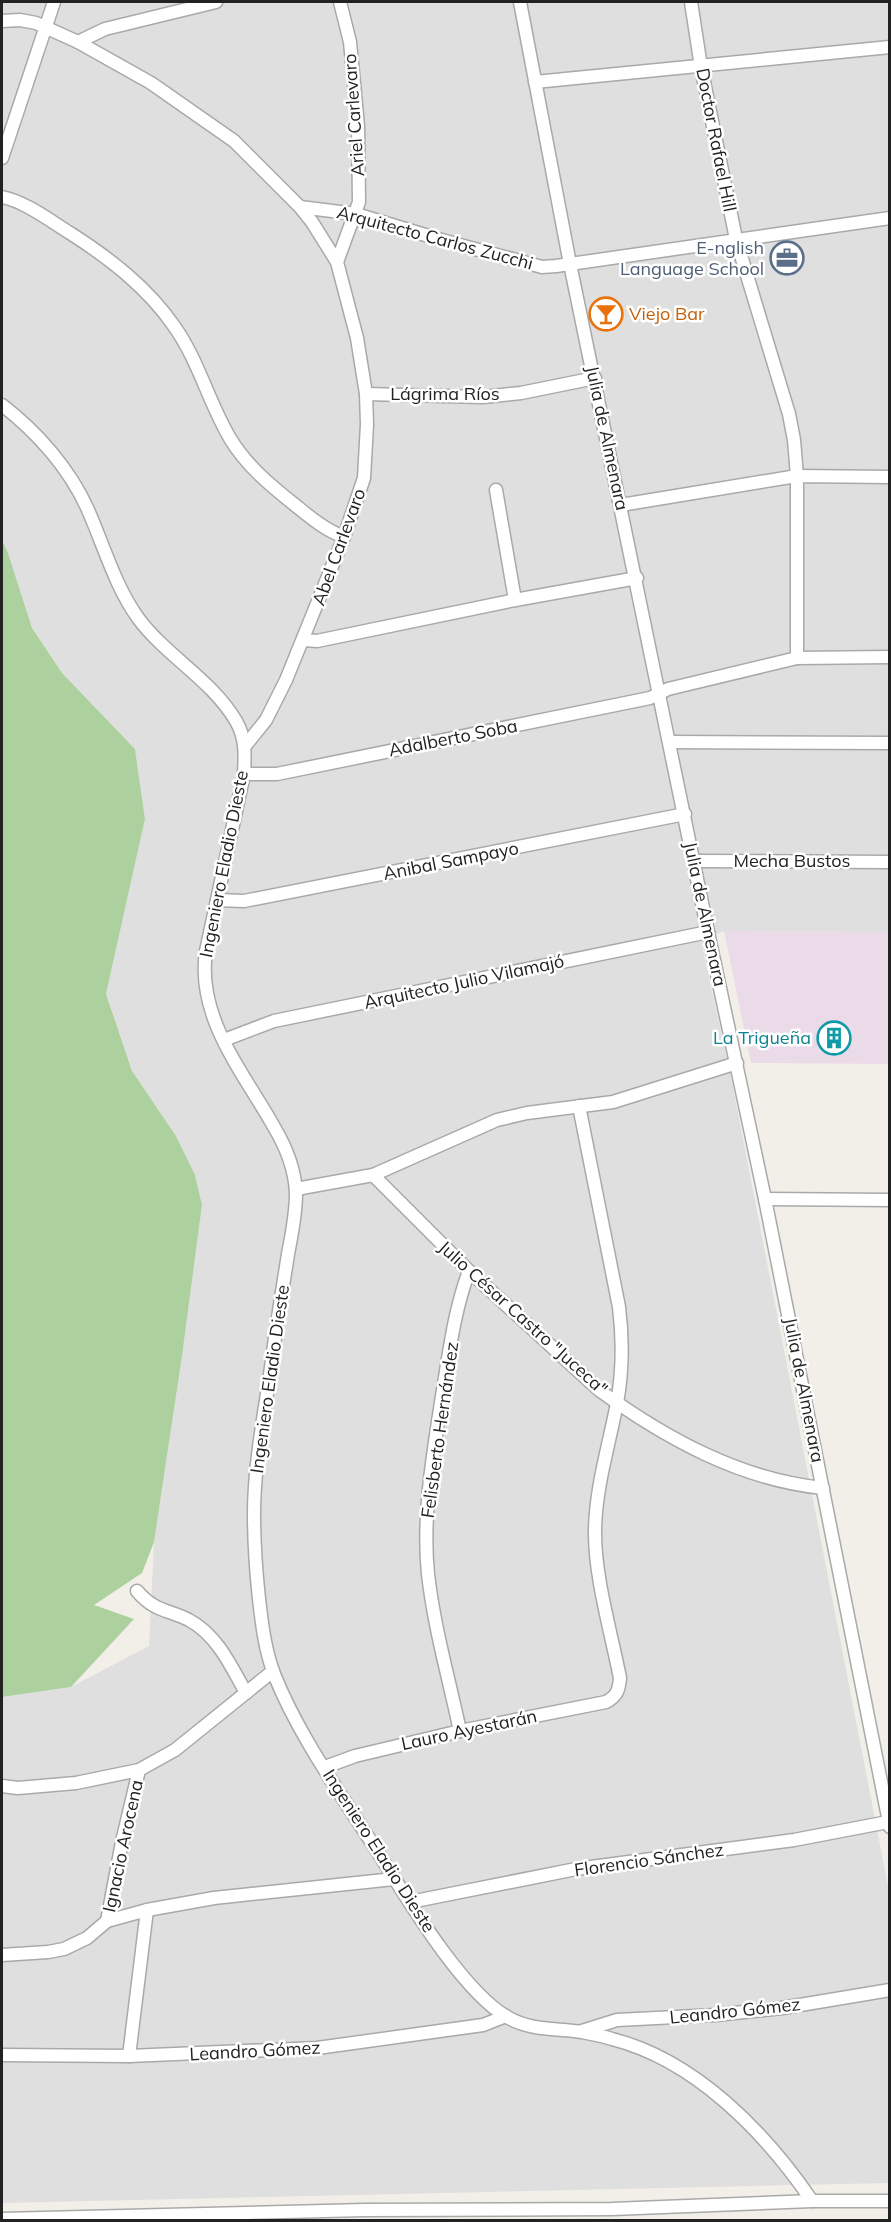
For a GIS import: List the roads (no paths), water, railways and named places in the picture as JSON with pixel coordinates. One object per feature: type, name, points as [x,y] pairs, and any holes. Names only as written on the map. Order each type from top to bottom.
[{"type":"street","points":[[2,158],[54,2]]},
{"type":"street","points":[[78,42],[105,29],[216,2]]},
{"type":"street","name":"Ariel Carlevaro","points":[[337,262],[360,202],[358,126],[350,42],[340,2]]},
{"type":"street","name":"Julia de Almenara","points":[[520,2],[570,264],[765,1199],[889,1825]]},
{"type":"street","name":"Doctor Rafael Hill","points":[[691,2],[701,67],[736,239],[789,414],[794,440],[797,477],[797,658]]},
{"type":"street","name":"Arquitecto Carlos Zucchi","points":[[2,21],[20,20],[36,23],[78,42],[151,83],[234,141],[300,207],[337,262]]},
{"type":"street","points":[[535,82],[890,47]]},
{"type":"street","points":[[2,197],[26,207],[61,227],[105,256],[134,280],[176,328],[199,371],[227,433],[249,464],[273,488],[322,526],[344,537]]},
{"type":"street","name":"Arquitecto Carlos Zucchi","points":[[300,207],[356,214],[542,267],[890,218]]},
{"type":"street","name":"Abel Carlevaro","points":[[245,746],[266,720],[304,640],[364,478],[366,394],[357,338],[337,262]]},
{"type":"street","name":"Lágrima Ríos","points":[[366,394],[483,397],[521,393],[595,378]]},
{"type":"street","name":"Ingeniero Eladio Dieste","points":[[2,405],[26,426],[76,487],[87,507],[120,587],[133,610],[157,640],[225,705],[242,732],[245,746],[244,774],[206,951],[204,975],[209,1005],[224,1040],[278,1134],[288,1156],[296,1189],[295,1216],[275,1335],[255,1505],[256,1568],[265,1647],[283,1695],[394,1879],[448,1956],[488,2002],[506,2016],[536,2028],[581,2032],[632,2044],[688,2072],[713,2091],[770,2147],[796,2177],[812,2201]]},
{"type":"street","points":[[621,505],[797,477],[890,477]]},
{"type":"street","points":[[496,490],[515,600]]},
{"type":"street","points":[[304,640],[317,641],[515,600],[636,578]]},
{"type":"street","name":"Adalberto Soba","points":[[244,774],[277,774],[650,698],[682,685],[797,658],[890,657]]},
{"type":"street","points":[[670,742],[890,743]]},
{"type":"street","name":"Anibal Sampayo","points":[[217,900],[255,899],[685,814]]},
{"type":"street","name":"Mecha Bustos","points":[[694,861],[890,861]]},
{"type":"street","name":"Arquitecto Julio Vilamajó","points":[[224,1040],[274,1021],[708,932]]},
{"type":"street","points":[[296,1189],[373,1175],[497,1120],[527,1113],[613,1102],[737,1063]]},
{"type":"street","points":[[579,1106],[619,1307],[622,1349],[617,1403]]},
{"type":"street","name":"Julio César Castro \"Juceca\"","points":[[373,1175],[469,1271],[599,1390],[617,1403],[674,1437],[729,1465],[782,1482],[823,1488]]},
{"type":"street","points":[[765,1199],[890,1200]]},
{"type":"street","name":"Felisberto Hernández","points":[[460,1731],[430,1584],[427,1544],[428,1499],[437,1429],[460,1294],[469,1271]]},
{"type":"street","name":"Lauro Ayestarán","points":[[325,1767],[355,1756],[460,1731],[606,1702],[613,1698],[619,1687],[620,1678],[597,1559],[595,1529],[600,1482],[617,1403]]},
{"type":"street","points":[[137,1591],[152,1606],[190,1621],[211,1636],[246,1693]]},
{"type":"street","points":[[2,1786],[18,1788],[76,1783],[139,1770],[175,1750],[273,1671]]},
{"type":"street","name":"Ignacio Arocena","points":[[107,1921],[139,1770]]},
{"type":"street","name":"Florencio Sánchez","points":[[410,1902],[576,1869],[889,1825]]},
{"type":"street","points":[[2,1954],[64,1949],[87,1938],[107,1921],[147,1910],[214,1898],[394,1879]]},
{"type":"street","name":"Ignacio Arocena","points":[[129,2056],[147,1910]]},
{"type":"street","name":"Leandro Gómez","points":[[581,2032],[617,2020],[715,2015],[782,2008],[890,1990]]},
{"type":"street","name":"Leandro Gómez","points":[[2,2055],[129,2056],[317,2048],[483,2025],[506,2016]]},
{"type":"street","points":[[2,2219],[353,2210],[612,2209],[890,2200]]},
{"type":"place","name":"E-nglish Language School","points":[[787,258]]},
{"type":"place","name":"Viejo Bar","points":[[606,314]]},
{"type":"place","name":"La Trigueña","points":[[834,1038]]}]
